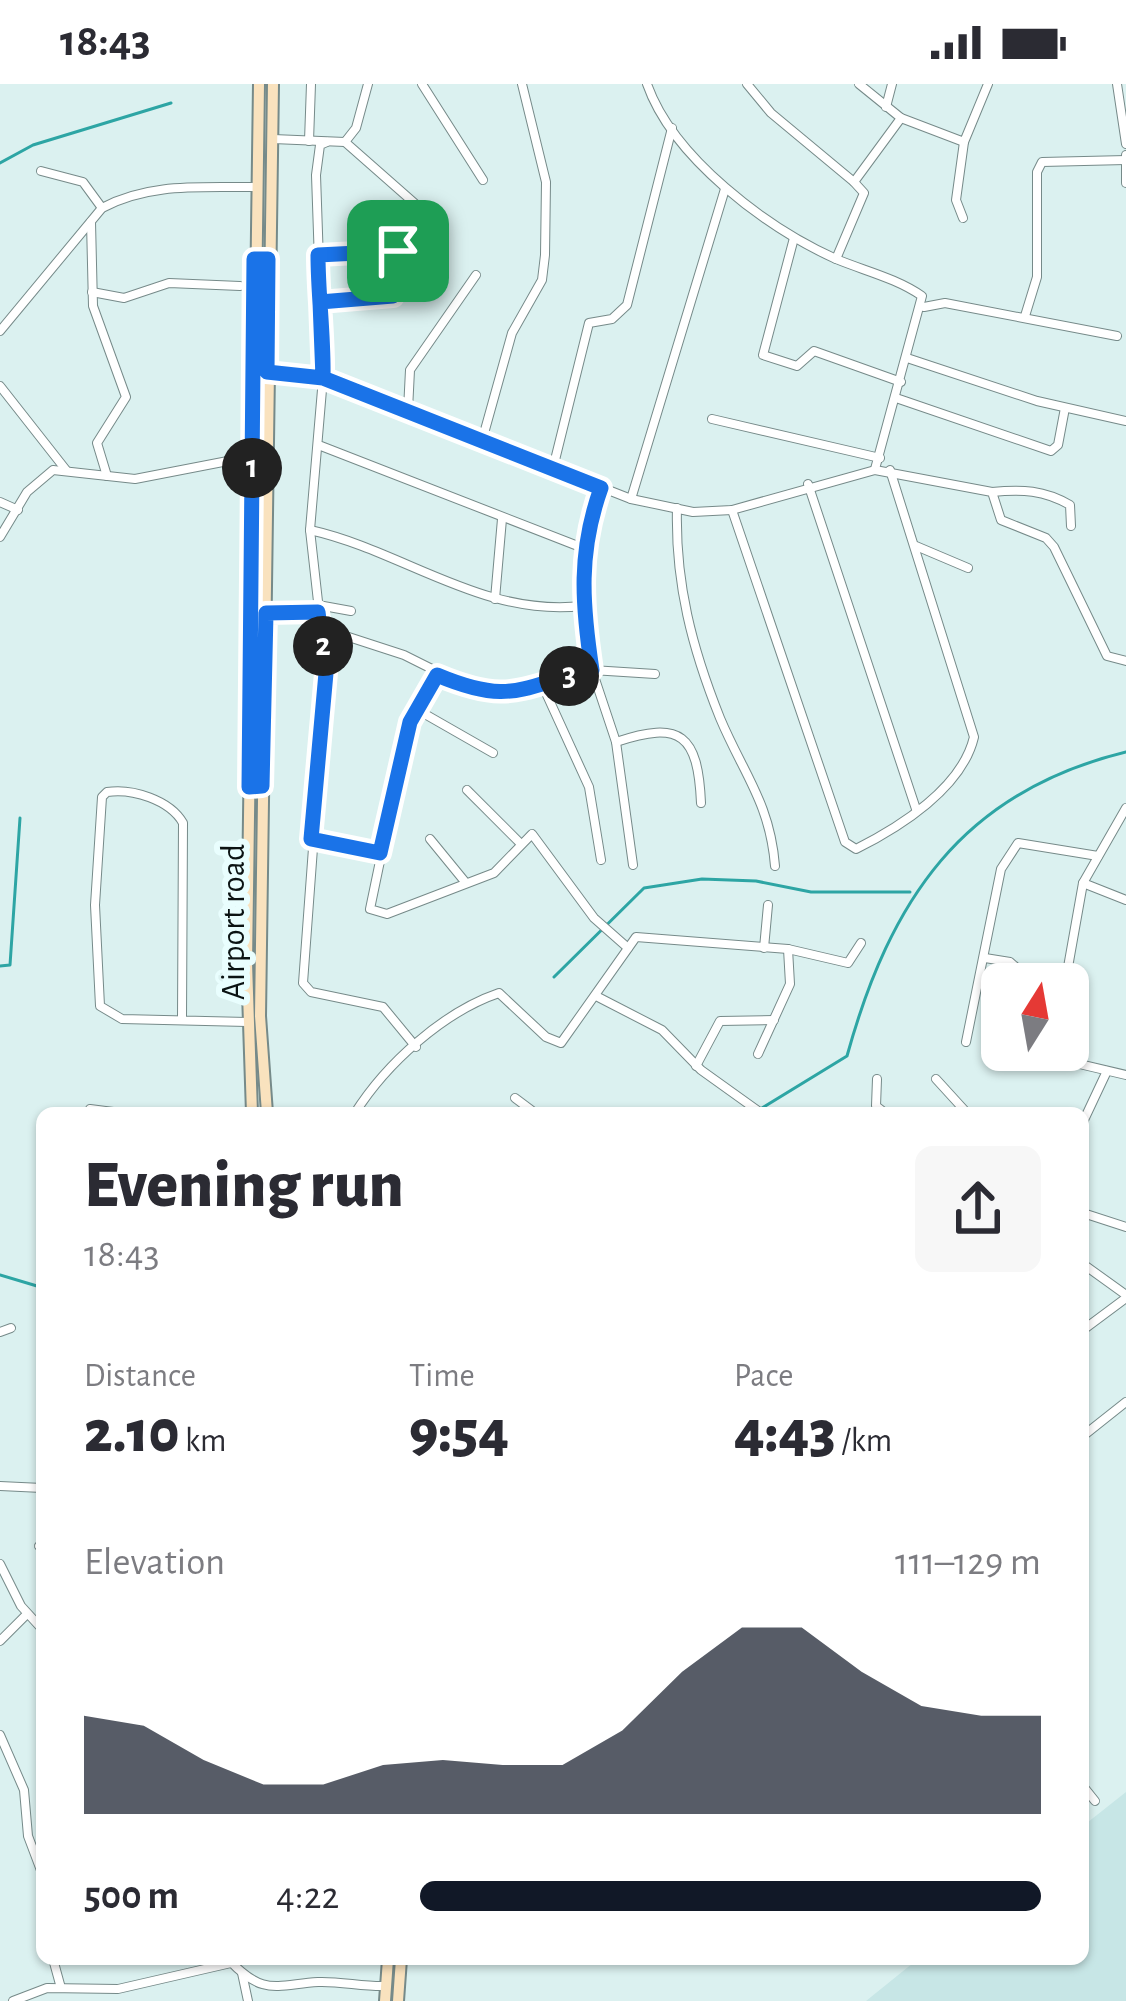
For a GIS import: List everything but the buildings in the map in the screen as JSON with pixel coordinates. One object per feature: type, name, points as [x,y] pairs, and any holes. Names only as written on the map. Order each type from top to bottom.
[{"type":"main road","name":"Airport road","points":[[260,84],[252,466],[260,1016],[267,1107]]},
{"type":"main road","name":"Airport road","points":[[252,1107],[247,1022],[266,613],[273,84]]},
{"type":"main road","points":[[254,259],[268,259]]},
{"type":"main road","points":[[385,2001],[388,1965]]},
{"type":"main road","points":[[398,2001],[401,1965]]},
{"type":"street","points":[[309,141],[311,84]]},
{"type":"street","points":[[345,142],[356,128],[368,84]]},
{"type":"street","points":[[422,84],[484,180]]},
{"type":"street","points":[[483,437],[512,333],[544,268],[546,182],[522,84]]},
{"type":"street","points":[[647,84],[672,126],[725,189],[794,238],[922,296],[924,307],[875,470]]},
{"type":"street","points":[[747,84],[771,112],[864,194],[836,259]]},
{"type":"street","points":[[859,84],[901,118],[964,142]]},
{"type":"street","points":[[886,106],[892,84]]},
{"type":"street","points":[[963,218],[956,200],[964,142],[988,84]]},
{"type":"street","points":[[1117,84],[1126,144]]},
{"type":"street","points":[[854,182],[901,118]]},
{"type":"street","points":[[553,468],[589,323],[612,320],[627,305],[672,126]]},
{"type":"street","points":[[273,139],[345,142],[436,223]]},
{"type":"street","points":[[327,142],[320,146],[316,175],[323,378],[321,446],[310,530],[326,673],[304,987],[383,1007],[416,1047]]},
{"type":"street","points":[[1025,316],[1037,277],[1037,172],[1042,162],[1126,157],[1126,179]]},
{"type":"street","points":[[41,171],[83,182],[102,208]]},
{"type":"street","points":[[0,331],[102,208],[121,198],[169,188],[256,187]]},
{"type":"street","points":[[631,499],[725,189]]},
{"type":"street","points":[[91,220],[91,292],[103,343],[126,397],[97,443],[108,478]]},
{"type":"street","points":[[794,238],[763,355],[797,366],[814,351],[901,382]]},
{"type":"street","points":[[318,255],[398,251],[401,258],[393,296],[320,302]]},
{"type":"street","points":[[408,410],[410,370],[476,275]]},
{"type":"street","points":[[91,292],[124,298],[170,283],[240,286]]},
{"type":"street","points":[[924,307],[945,303],[1117,336]]},
{"type":"street","points":[[907,358],[1065,408],[1126,421]]},
{"type":"street","points":[[267,372],[323,378],[631,499],[708,514],[808,484],[889,469],[992,492],[1021,489],[1054,495],[1070,505],[1071,526]]},
{"type":"street","points":[[0,386],[66,470]]},
{"type":"street","points":[[896,398],[1051,451],[1058,445],[1065,408]]},
{"type":"street","points":[[712,419],[880,458]]},
{"type":"street","points":[[321,446],[583,548]]},
{"type":"street","points":[[0,537],[42,476],[66,470],[108,478],[148,477],[233,460],[252,466]]},
{"type":"street","points":[[732,510],[845,842],[856,849],[895,829],[953,777],[974,736],[889,469]]},
{"type":"street","points":[[808,484],[916,809]]},
{"type":"street","points":[[601,488],[583,548],[582,606],[592,670],[616,742],[633,866]]},
{"type":"street","points":[[992,492],[1001,520],[1046,538],[1054,548],[1107,656],[1126,661]]},
{"type":"street","points":[[0,502],[18,510]]},
{"type":"street","points":[[677,508],[680,597],[720,718],[772,824],[775,866]]},
{"type":"street","points":[[495,599],[502,519]]},
{"type":"street","points":[[310,530],[381,549],[427,576],[495,599],[545,610],[582,606]]},
{"type":"street","points":[[915,546],[968,568]]},
{"type":"street","points":[[266,613],[351,610]]},
{"type":"street","points":[[321,628],[371,642],[484,694],[511,694],[592,670],[655,674]]},
{"type":"street","points":[[437,675],[416,709],[369,897],[374,913],[387,914],[494,873],[532,834],[595,918],[628,948]]},
{"type":"street","points":[[541,682],[589,788],[601,860]]},
{"type":"street","points":[[416,709],[493,753]]},
{"type":"street","points":[[616,742],[670,729],[678,733],[696,763],[701,803]]},
{"type":"street","points":[[467,790],[520,843]]},
{"type":"street","points":[[182,1019],[183,823],[161,803],[133,792],[107,792],[102,797],[95,905],[100,1006],[122,1019],[247,1022]]},
{"type":"street","points":[[1069,963],[1083,883],[1126,808]]},
{"type":"street","points":[[311,839],[380,853]]},
{"type":"street","points":[[430,839],[466,883]]},
{"type":"street","points":[[966,1042],[1001,869],[1010,849],[1018,843],[1098,856]]},
{"type":"street","points":[[1083,883],[1126,900]]},
{"type":"street","points":[[764,948],[768,905]]},
{"type":"street","points":[[359,1107],[377,1078],[475,1003],[500,993],[546,1037],[561,1043],[636,937],[788,950],[848,963],[861,943]]},
{"type":"street","points":[[758,1054],[790,984],[788,950]]},
{"type":"street","points":[[985,958],[1011,963]]},
{"type":"street","points":[[596,996],[662,1030],[696,1066],[753,1107]]},
{"type":"street","points":[[696,1066],[720,1021],[774,1020]]},
{"type":"street","points":[[1089,1067],[1126,1075]]},
{"type":"street","points":[[1089,1108],[1107,1071]]},
{"type":"street","points":[[877,1079],[877,1107]]},
{"type":"street","points":[[935,1079],[961,1107]]},
{"type":"street","points":[[515,1098],[527,1107]]},
{"type":"street","points":[[1089,1215],[1126,1226]]},
{"type":"street","points":[[1089,1268],[1126,1296],[1089,1325]]},
{"type":"street","points":[[0,1332],[11,1328]]},
{"type":"street","points":[[1089,1431],[1126,1402]]},
{"type":"street","points":[[0,1486],[36,1488]]},
{"type":"street","points":[[0,1564],[36,1623]]},
{"type":"street","points":[[0,1641],[27,1614]]},
{"type":"street","points":[[0,1736],[24,1790],[28,1836],[36,1857]]},
{"type":"street","points":[[1089,1794],[1095,1801]]},
{"type":"street","points":[[54,1965],[61,1988]]},
{"type":"street","points":[[13,2001],[61,1988],[118,1989],[214,1965]]},
{"type":"street","points":[[234,1965],[269,1987],[317,1982],[386,1986]]},
{"type":"street","points":[[241,1971],[248,2001]]},
{"type":"shaded area","points":[[1126,1792],[1126,2001],[866,2001],[911,1965],[1089,1965],[1089,1821]]},
{"type":"waterway","points":[[0,163],[33,145],[171,103]]},
{"type":"waterway","points":[[764,1107],[847,1056],[886,949],[911,902],[941,861],[977,825],[1019,795],[1068,770],[1126,752]]},
{"type":"waterway","points":[[0,966],[10,965],[20,818]]},
{"type":"waterway","points":[[554,977],[644,888],[702,879],[756,881],[811,892],[910,892]]},
{"type":"waterway","points":[[0,1275],[36,1286]]},
{"type":"route","points":[[398,251],[318,255],[323,378],[483,437],[601,488],[583,548],[581,583],[592,670],[511,694],[484,694],[437,675],[410,722],[380,853],[311,839],[326,673],[318,612],[266,613],[262,786],[249,787],[254,259],[268,259],[267,372],[323,378],[324,344],[320,302],[393,296],[399,286],[398,251]]}]
